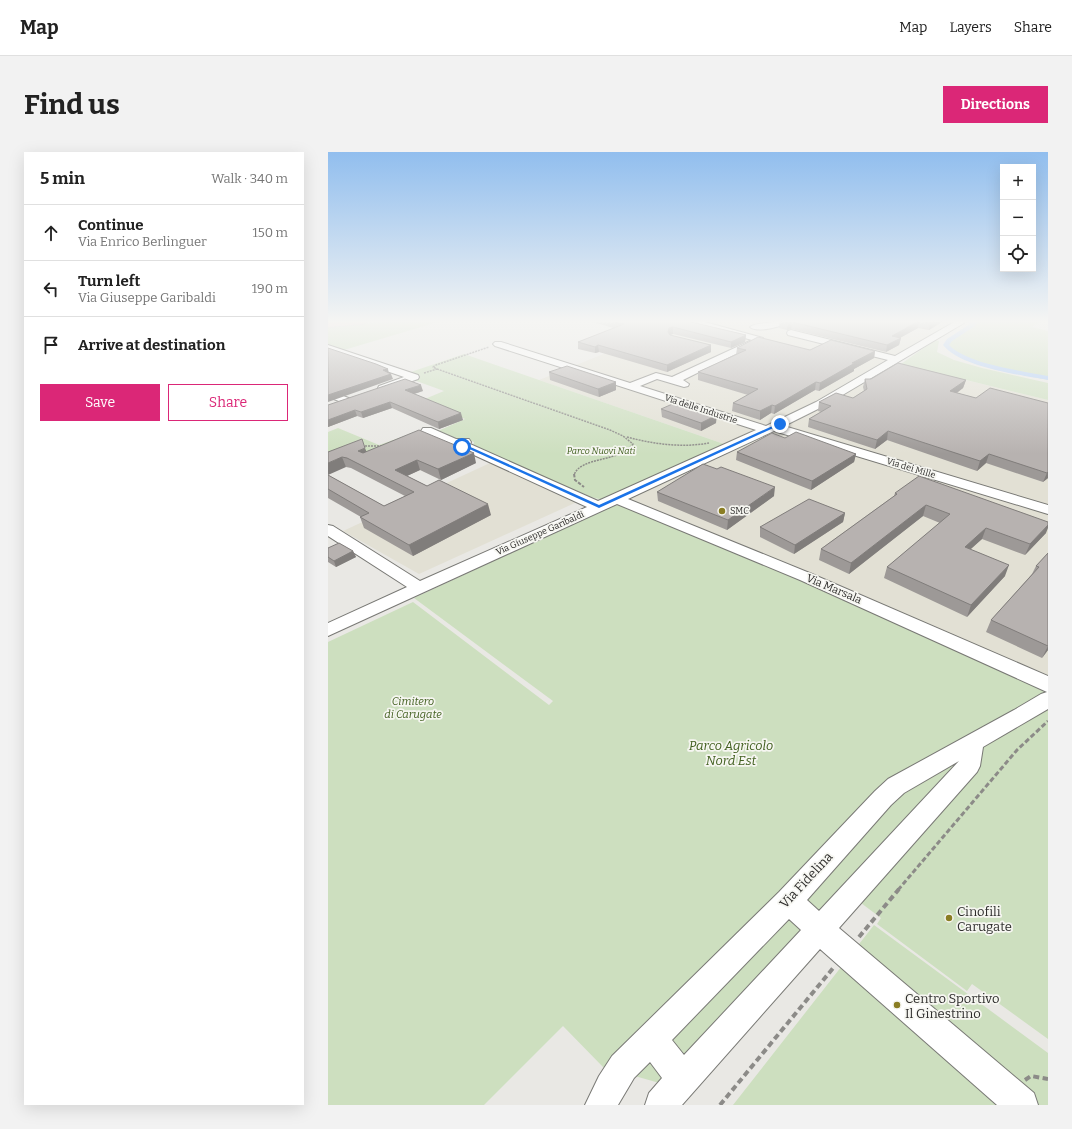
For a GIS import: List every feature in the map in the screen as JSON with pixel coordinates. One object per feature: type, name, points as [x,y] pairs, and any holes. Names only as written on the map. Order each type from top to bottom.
[{"type":"street","points":[[380,365],[414,377]]},
{"type":"street","name":"Via delle Industrie","points":[[566,365],[770,429]]},
{"type":"street","points":[[673,381],[706,365]]},
{"type":"street","name":"Via Giuseppe Garibaldi","points":[[328,630],[770,429],[816,406],[886,365]]},
{"type":"street","points":[[631,386],[656,376],[689,386],[665,397]]},
{"type":"street","points":[[369,393],[414,377]]},
{"type":"street","points":[[328,393],[351,399],[334,405]]},
{"type":"street","name":"Via dei Mille","points":[[770,429],[1048,510]]},
{"type":"street","points":[[427,431],[460,444],[599,507]]},
{"type":"street","name":"Via Marsala","points":[[615,500],[814,580],[1030,675],[1048,685]]},
{"type":"street","points":[[328,529],[335,541],[419,588]]},
{"type":"street","name":"Via Fidelina","points":[[601,1105],[617,1076],[651,1039],[788,901],[883,798],[896,786],[1048,699]]},
{"type":"street","points":[[662,1105],[683,1079],[969,766],[973,743]]},
{"type":"street","points":[[788,901],[1022,1105]]},
{"type":"street","points":[[651,1039],[683,1079]]},
{"type":"path","points":[[436,365],[433,367],[436,369]]},
{"type":"path","points":[[414,377],[436,369],[636,440],[663,444],[700,445],[713,442]]},
{"type":"path","points":[[615,500],[583,487],[575,480],[574,474],[581,467],[588,464],[630,450],[633,444],[622,435]]},
{"type":"path","points":[[356,446],[379,447],[385,445]]},
{"type":"path","points":[[720,1105],[1017,750],[1048,721]]},
{"type":"shaded area","points":[[575,365],[905,365],[1048,400],[1048,675],[620,498],[733,447],[539,380]]},
{"type":"shaded area","points":[[490,463],[577,502],[419,574],[343,531]]},
{"type":"green space","name":"Parco Nuovi Nati","points":[[430,365],[497,365],[724,444],[611,499],[603,500],[591,497],[473,446],[474,442],[467,439],[456,439],[438,431],[465,419],[420,401],[444,391],[411,379],[420,376],[411,372]]},
{"type":"green space","points":[[907,365],[973,365],[1048,383],[1048,400]]},
{"type":"green space","points":[[982,365],[1048,365],[1048,380],[1009,372]]},
{"type":"green space","points":[[338,428],[379,445],[416,432],[363,454],[328,453],[328,432]]},
{"type":"green space","name":"Parco Agricolo Nord Est","points":[[619,505],[630,506],[1048,688],[1048,1039],[972,984],[967,991],[877,924],[881,918],[849,894],[670,1086],[603,1067],[563,1026],[484,1105],[328,1105],[328,642],[413,602],[549,705],[553,701],[414,598],[609,507]]},
{"type":"green space","name":"Centro Sportivo Il Ginestrino","points":[[874,925],[1048,1053],[1048,1105],[733,1105]]},
{"type":"building","points":[[328,365],[380,365],[388,369],[383,370],[391,374],[328,395]]},
{"type":"building","points":[[712,365],[851,365],[820,383],[816,382],[775,406],[772,405],[760,411],[733,403],[758,389],[698,372]]},
{"type":"building","points":[[894,365],[908,365],[966,380],[950,391],[976,398],[990,388],[1048,403],[1048,472],[1047,473],[989,454],[980,461],[888,431],[877,440],[809,419],[831,406],[819,402],[836,393],[853,398],[867,389],[865,379],[871,379]]},
{"type":"building","points":[[567,366],[616,382],[598,389],[549,372]]},
{"type":"building","points":[[405,379],[421,385],[405,390],[461,413],[438,422],[390,402],[361,412],[355,410],[328,420],[328,405]]},
{"type":"building","points":[[677,402],[717,415],[701,423],[661,409]]},
{"type":"building","points":[[419,430],[474,453],[438,469],[417,460],[395,470],[427,486],[439,480],[488,504],[409,545],[360,517],[369,513],[328,489],[328,475],[384,506],[414,492],[347,458],[342,457],[328,463],[328,452],[362,439],[365,448],[358,451],[363,453]]},
{"type":"building","points":[[796,432],[856,454],[812,481],[737,452],[772,433],[785,438]]},
{"type":"building","points":[[703,464],[717,469],[721,467],[775,487],[728,520],[657,492]]},
{"type":"building","points":[[919,476],[1048,522],[1048,525],[1030,544],[986,528],[965,547],[1009,565],[971,605],[887,567],[950,514],[926,505],[851,563],[821,549],[897,494],[895,493]]},
{"type":"building","points":[[809,499],[845,513],[795,545],[760,527]]},
{"type":"building","points":[[339,543],[353,551],[334,561],[328,557],[328,548]]},
{"type":"building","points":[[1048,553],[1048,646],[991,620],[1039,567],[1036,566]]},
{"type":"waterway","points":[[990,365],[1048,378]]},
{"type":"place","name":"SMC","points":[[722,511]]},
{"type":"place","name":"Cinofili Carugate","points":[[949,918]]},
{"type":"place","name":"Centro Sportivo Il Ginestrino","points":[[897,1005]]},
{"type":"route","points":[[462,447],[465,446],[599,507],[780,424]]},
{"type":"park label","name":"Cimitero di Carugate","points":[[413,707]]}]
